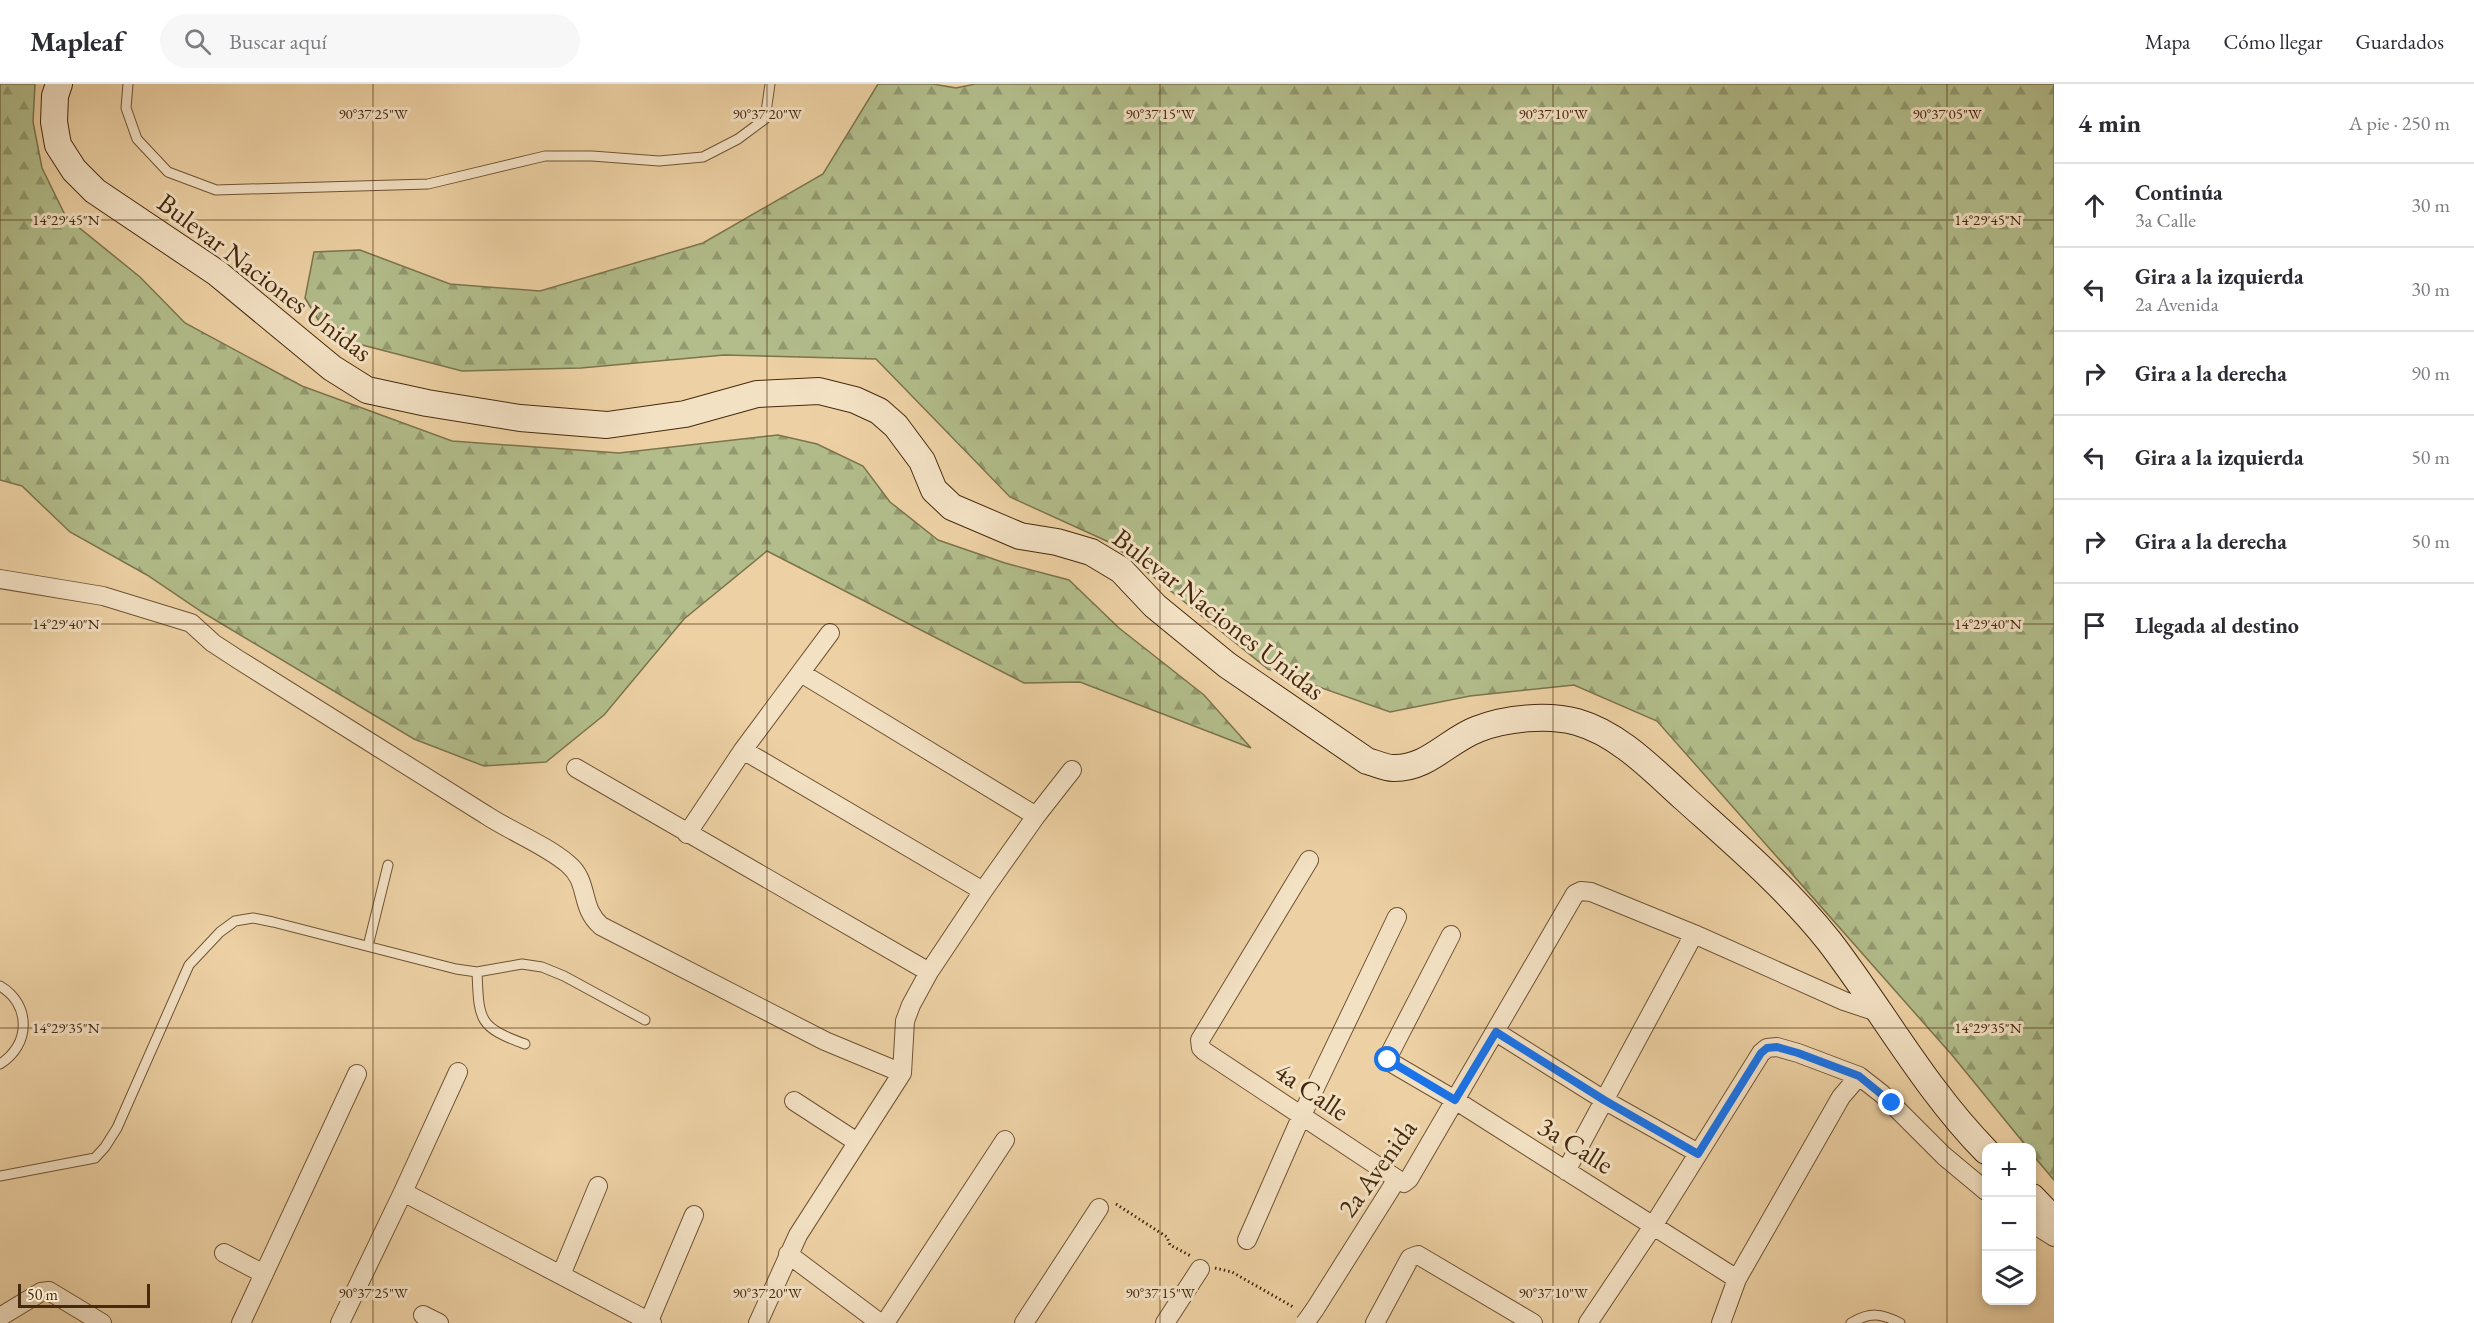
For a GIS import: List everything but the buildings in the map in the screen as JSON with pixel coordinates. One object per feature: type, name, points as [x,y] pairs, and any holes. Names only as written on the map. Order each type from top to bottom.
[{"type":"main road","name":"Bulevar Naciones Unidas","points":[[58,84],[54,122],[58,146],[74,170],[95,190],[216,273],[332,368],[367,390],[427,403],[520,418],[607,425],[685,414],[757,394],[819,391],[855,400],[879,411],[896,426],[922,462],[934,490],[952,507],[1020,536],[1057,542],[1091,552],[1121,570],[1155,606],[1227,665],[1367,761],[1392,768],[1412,766],[1434,756],[1479,728],[1536,719],[1576,722],[1616,740],[1725,834],[1797,903],[1883,1014],[1947,1106],[1982,1146]]},
{"type":"main road","points":[[2036,1202],[2054,1220]]},
{"type":"street","points":[[0,579],[103,596],[191,623],[213,644],[230,655],[493,820],[566,862],[576,872],[582,883],[588,912],[601,926],[825,1041],[902,1073]]},
{"type":"street","points":[[687,834],[742,750],[830,633]]},
{"type":"street","points":[[801,674],[1036,816]]},
{"type":"street","points":[[742,750],[983,891]]},
{"type":"street","points":[[576,768],[929,972]]},
{"type":"street","points":[[758,1323],[788,1254],[902,1073],[905,1022],[910,1005],[983,891],[1072,770]]},
{"type":"street","name":"4a Calle","points":[[1309,860],[1200,1040],[1200,1044],[1204,1051],[1397,1179]]},
{"type":"street","name":"2a Avenida","points":[[1310,1316],[1397,1179],[1404,1183],[1409,1179],[1496,1032],[1570,898],[1581,891],[1591,891],[1694,934]]},
{"type":"street","points":[[1247,1240],[1301,1117],[1397,917]]},
{"type":"street","name":"3a Calle","points":[[1451,934],[1388,1057],[1390,1062],[1455,1100],[1737,1279]]},
{"type":"street","points":[[1566,1171],[1694,934],[1844,1001],[1883,1014]]},
{"type":"street","points":[[1496,1032],[1604,1100],[1698,1154]]},
{"type":"street","points":[[1588,1323],[1653,1226],[1761,1053],[1767,1048],[1777,1047],[1798,1053],[1859,1076],[1882,1094],[1944,1156],[1982,1188]]},
{"type":"street","points":[[340,1323],[458,1072]]},
{"type":"street","points":[[242,1323],[357,1074]]},
{"type":"street","points":[[1721,1323],[1737,1279],[1841,1097],[1859,1076]]},
{"type":"street","points":[[794,1101],[857,1142]]},
{"type":"street","points":[[885,1323],[1005,1140]]},
{"type":"street","points":[[561,1275],[598,1186]]},
{"type":"street","points":[[403,1192],[650,1322],[694,1215]]},
{"type":"street","points":[[1024,1323],[1100,1208]]},
{"type":"street","points":[[2036,1226],[2054,1237]]},
{"type":"street","points":[[224,1254],[264,1274]]},
{"type":"street","points":[[788,1254],[880,1323]]},
{"type":"street","points":[[1375,1323],[1410,1258],[1418,1255],[1533,1323]]},
{"type":"street","points":[[1165,1323],[1200,1269]]},
{"type":"street","points":[[0,1317],[41,1292],[49,1291],[102,1323]]},
{"type":"lane","points":[[128,84],[126,108],[137,139],[168,172],[216,190],[428,184],[545,156],[592,156],[659,161],[703,157],[738,139],[765,119],[770,84]]},
{"type":"lane","points":[[368,946],[388,865]]},
{"type":"lane","points":[[0,1176],[95,1158],[117,1128],[189,965],[212,939],[235,921],[253,918],[263,920],[456,969],[477,972],[522,964],[542,967],[564,976],[645,1020]]},
{"type":"lane","points":[[477,972],[480,1012],[486,1025],[506,1037],[525,1044]]},
{"type":"lane","points":[[0,986],[12,992],[22,1009],[24,1025],[13,1054],[0,1064]]},
{"type":"lane","points":[[1851,1323],[1863,1316],[1875,1314],[1884,1315],[1900,1323]]},
{"type":"green space","points":[[0,84],[35,84],[33,122],[42,168],[66,217],[140,277],[185,323],[302,386],[452,441],[619,453],[778,435],[817,444],[863,466],[890,502],[938,540],[1005,563],[1069,580],[1119,628],[1204,695],[1251,748],[1080,682],[1024,683],[767,551],[684,619],[604,715],[546,762],[484,766],[414,739],[202,612],[147,575],[70,532],[22,486],[0,480]]},
{"type":"green space","points":[[878,84],[933,84],[956,88],[975,84],[2054,84],[2054,1180],[2036,1159],[2036,1143],[2024,1143],[1952,1055],[1657,721],[1574,685],[1470,696],[1390,712],[1268,669],[1111,543],[1010,497],[876,359],[724,355],[581,368],[462,371],[328,336],[305,298],[314,252],[360,250],[450,284],[540,291],[703,243],[823,174]]},
{"type":"route","points":[[1388,1060],[1455,1100],[1496,1032],[1604,1100],[1698,1154],[1761,1053],[1767,1048],[1777,1047],[1798,1053],[1859,1076],[1892,1103]]}]
